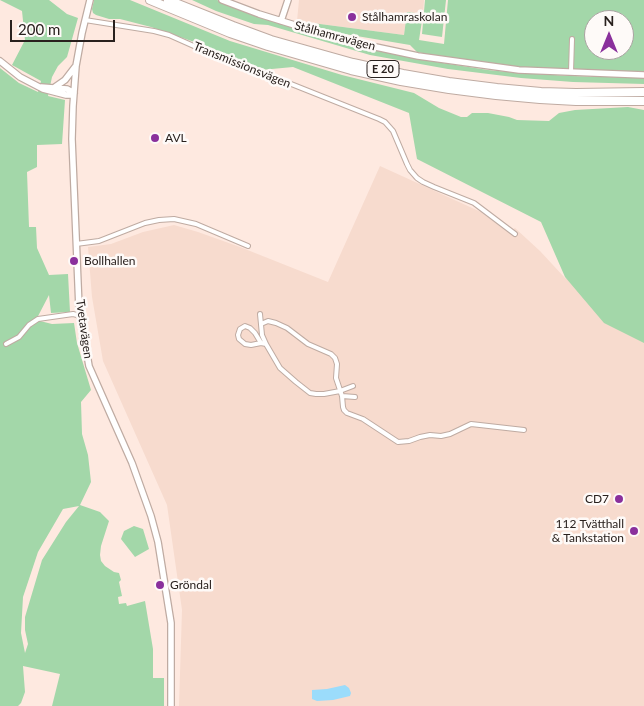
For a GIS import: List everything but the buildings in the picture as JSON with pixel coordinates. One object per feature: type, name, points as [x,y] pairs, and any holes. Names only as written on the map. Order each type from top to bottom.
[{"type":"highway","name":"E 20","points":[[150,0],[230,33],[268,46],[351,70],[401,81],[487,94],[540,99],[644,101]]},
{"type":"highway","name":"E 20","points":[[168,0],[271,40],[353,63],[403,74],[449,82],[541,92],[591,94],[644,92]]},
{"type":"main road","name":"Tvetavägen","points":[[90,0],[76,66],[72,139],[81,316],[89,366],[132,463],[158,542],[171,623],[171,706]]},
{"type":"main road","name":"Stålhamravägen","points":[[222,0],[343,40],[418,56],[519,70],[644,75]]},
{"type":"main road","points":[[282,21],[288,0]]},
{"type":"main road","points":[[0,61],[20,77],[39,87],[66,95],[74,93]]},
{"type":"main road","points":[[55,87],[65,80],[76,66]]},
{"type":"main road","points":[[39,87],[67,88],[74,93]]},
{"type":"street","name":"Transmissionsvägen","points":[[85,20],[169,35],[223,59],[246,66],[378,119],[389,126],[410,170],[420,180],[474,203],[515,234]]},
{"type":"street","points":[[571,72],[572,39]]},
{"type":"street","points":[[76,244],[98,241],[145,223],[174,219],[196,224],[248,246]]},
{"type":"street","points":[[6,344],[19,336],[29,325],[38,319],[73,314],[81,316]]},
{"type":"street","points":[[260,314],[264,344]]},
{"type":"street","points":[[261,324],[268,321],[276,323],[287,328],[308,344],[331,354],[337,364],[336,378],[342,396],[343,407],[347,413],[363,419],[398,442],[430,435],[441,436],[450,434],[471,424],[524,430]]},
{"type":"street","points":[[264,344],[245,344],[239,339],[240,330],[245,326],[250,328],[264,344],[280,368],[310,393],[324,394],[353,386]]},
{"type":"street","points":[[342,396],[355,397]]},
{"type":"shaded area","name":"Stålhamraskolan","points":[[299,0],[424,0],[423,14],[407,12],[404,35],[297,21]]},
{"type":"shaded area","points":[[380,166],[481,212],[509,233],[515,228],[565,278],[644,320],[644,706],[179,706],[182,610],[167,505],[103,361],[92,297],[88,247],[111,244],[143,232],[174,225],[240,247],[328,282]]},
{"type":"green space","points":[[0,0],[49,0],[67,14],[78,18],[67,57],[58,66],[52,77],[48,96],[65,100],[62,144],[37,145],[37,167],[27,172],[29,227],[36,227],[37,248],[49,275],[68,274],[70,312],[51,313],[49,295],[36,320],[52,324],[74,323],[77,343],[91,390],[81,402],[82,434],[88,455],[91,482],[80,505],[100,512],[109,521],[100,555],[101,561],[105,566],[119,573],[122,596],[118,597],[119,604],[126,603],[127,606],[145,601],[153,649],[153,678],[164,678],[164,706],[52,706],[60,674],[23,666],[25,692],[21,703],[18,706],[0,706],[0,68],[19,83],[38,92],[41,81],[12,65],[25,40],[22,11]],"holes":[[[79,506],[66,522],[42,560],[25,617],[28,644],[25,653],[21,633],[23,597],[38,552],[63,509]]]},
{"type":"green space","points":[[94,0],[130,0],[230,41],[342,75],[414,93],[439,108],[461,117],[467,117],[472,113],[488,113],[517,120],[549,121],[559,113],[575,110],[628,107],[644,110],[644,343],[604,323],[565,277],[541,222],[417,159],[409,113],[293,67],[261,70],[203,45],[151,27],[96,15],[92,9]]},
{"type":"green space","points":[[192,0],[217,0],[280,24],[343,42],[417,59],[519,73],[644,78],[644,84],[521,78],[448,69],[370,55],[268,25],[254,24],[216,11]]},
{"type":"green space","points":[[425,0],[446,0],[442,37],[422,34]]},
{"type":"green space","points":[[448,0],[644,0],[644,72],[520,67],[447,58],[417,52],[410,45],[333,32],[297,21],[404,35],[407,12],[423,14],[419,40],[444,44]]},
{"type":"green space","points":[[134,526],[143,529],[149,549],[135,557],[121,539],[124,531]]},
{"type":"water","points":[[345,685],[349,688],[350,696],[333,700],[317,701],[312,699],[312,690]]},
{"type":"place","name":"Stålhamraskolan","points":[[352,17]]},
{"type":"place","name":"AVL","points":[[155,138]]},
{"type":"place","name":"Bollhallen","points":[[74,261]]},
{"type":"place","name":"CD7","points":[[619,499]]},
{"type":"place","name":"112 Tvätthall & Tankstation","points":[[634,531]]},
{"type":"place","name":"Gröndal","points":[[160,585]]}]
